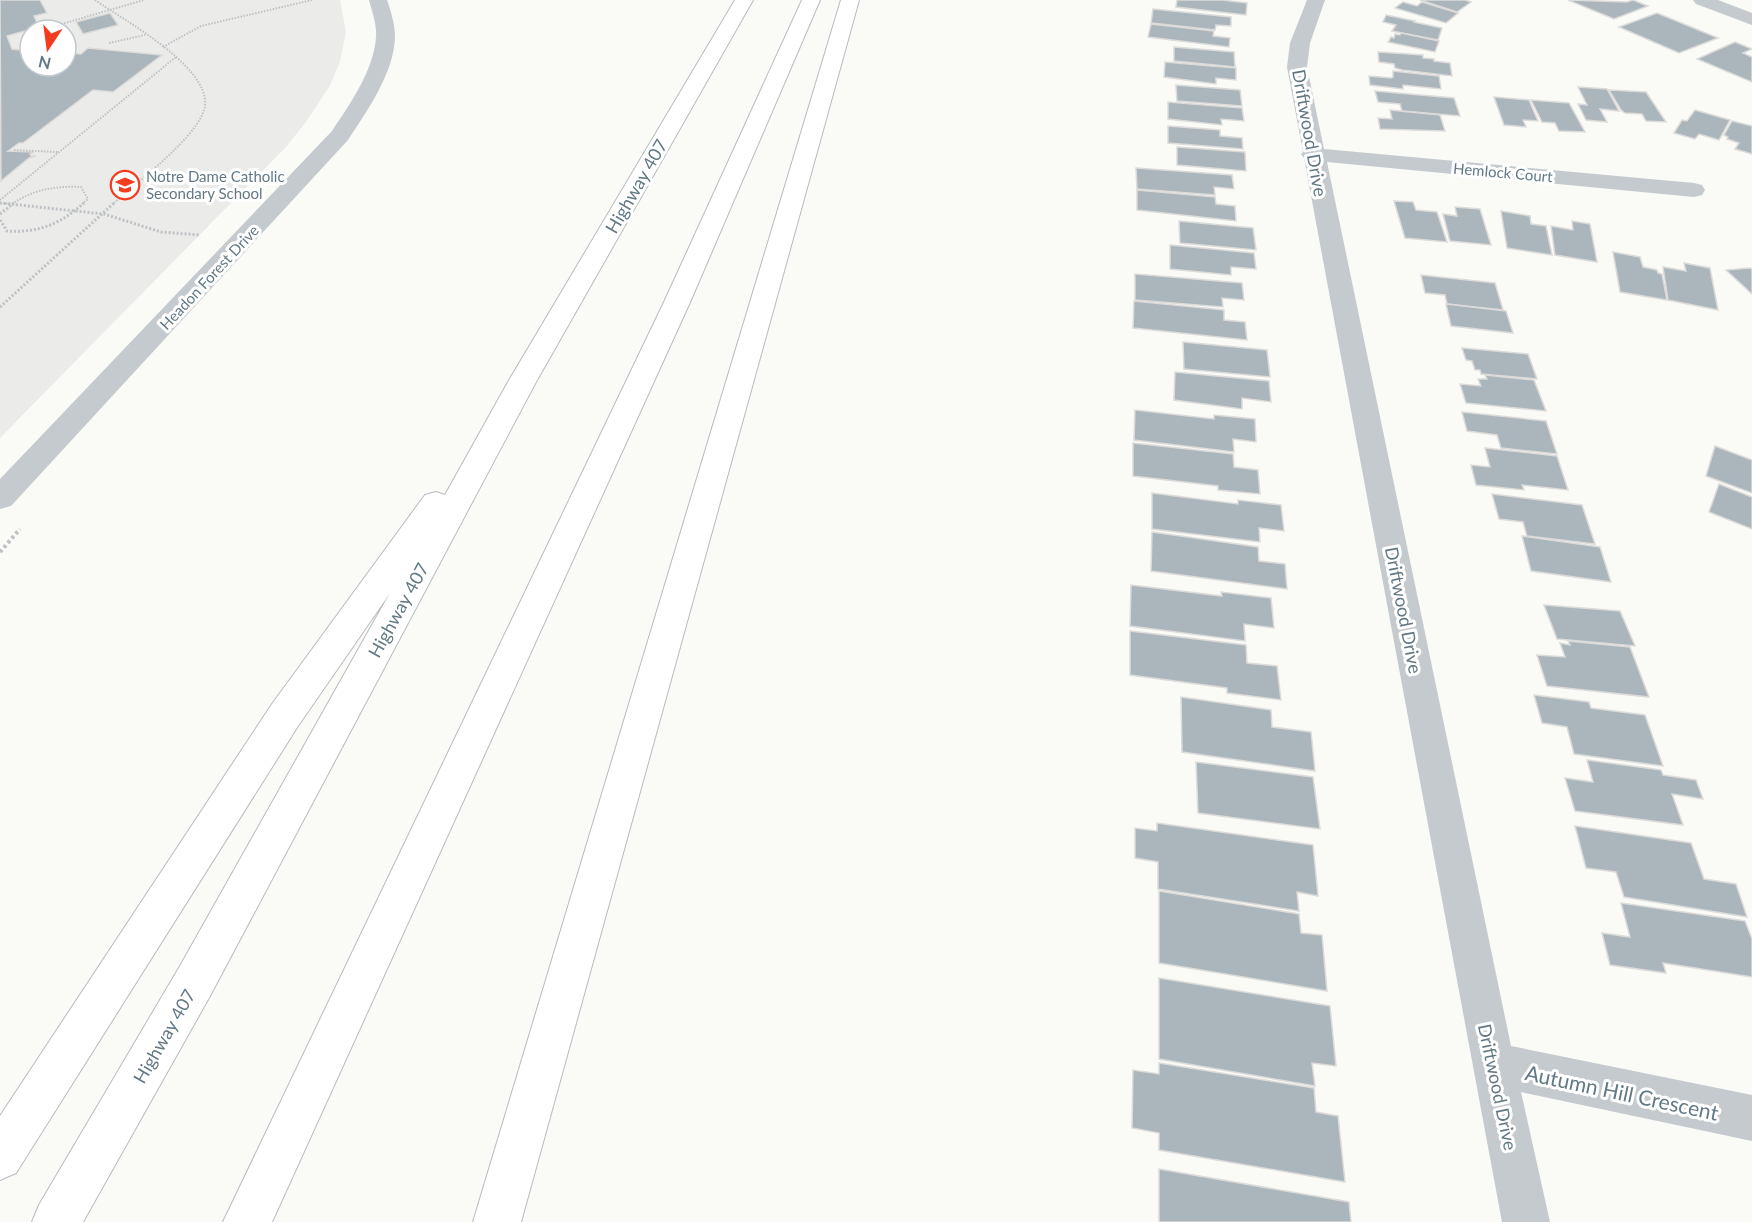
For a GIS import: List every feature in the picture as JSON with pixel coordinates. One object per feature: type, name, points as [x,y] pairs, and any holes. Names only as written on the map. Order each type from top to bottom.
[{"type":"highway","name":"Highway 407","points":[[56,1222],[195,981],[522,382],[744,0]]},
{"type":"highway","points":[[247,1222],[678,300],[811,0]]},
{"type":"highway","points":[[497,1222],[850,0]]},
{"type":"highway","points":[[0,1157],[285,715],[522,382]]},
{"type":"street","name":"Headon Forest Drive","points":[[0,498],[340,135],[368,88],[384,42],[385,26],[378,0]]},
{"type":"street","name":"Driftwood Drive","points":[[1316,0],[1300,43],[1297,67],[1312,154],[1338,271],[1526,1222]]},
{"type":"street","points":[[1701,0],[1752,19]]},
{"type":"street","name":"Hemlock Court","points":[[1312,154],[1695,190]]},
{"type":"street","name":"Autumn Hill Crescent","points":[[1493,1064],[1752,1118]]},
{"type":"path","points":[[0,307],[189,135],[200,121],[206,102],[199,78],[176,57],[94,0]]},
{"type":"path","points":[[78,20],[144,0]]},
{"type":"path","points":[[164,47],[201,26],[312,0]]},
{"type":"path","points":[[109,43],[146,35]]},
{"type":"path","points":[[0,202],[176,57]]},
{"type":"path","points":[[14,150],[59,152]]},
{"type":"path","points":[[0,214],[25,193],[54,185],[81,187],[88,199],[61,223],[26,233],[7,231],[0,220]]},
{"type":"path","points":[[0,202],[104,214],[160,232],[206,236]]},
{"type":"shaded area","name":"Notre Dame Catholic Secondary School","points":[[0,0],[340,0],[346,32],[340,62],[329,87],[286,147],[0,438]]},
{"type":"building","points":[[0,0],[40,0],[47,13],[34,16],[35,18],[18,18],[18,33],[7,36],[12,49],[18,50],[18,78],[78,78],[78,54],[88,48],[162,55],[113,92],[93,90],[23,143],[19,143],[8,151],[34,152],[30,154],[31,156],[36,156],[29,158],[1,181]]},
{"type":"building","points":[[1177,0],[1222,0],[1247,3],[1246,15],[1176,7]]},
{"type":"building","points":[[1420,0],[1465,0],[1471,2],[1457,12]]},
{"type":"building","points":[[1568,0],[1627,2],[1633,0],[1648,6],[1614,19]]},
{"type":"building","points":[[1403,2],[1417,6],[1422,2],[1458,13],[1446,23],[1395,8]]},
{"type":"building","points":[[1153,9],[1231,17],[1231,26],[1216,25],[1215,30],[1151,23]]},
{"type":"building","points":[[110,13],[118,25],[83,34],[78,21]]},
{"type":"building","points":[[1657,13],[1718,38],[1679,53],[1619,27]]},
{"type":"building","points":[[1386,15],[1442,28],[1438,40],[1392,31],[1396,25],[1383,22]]},
{"type":"building","points":[[1151,24],[1214,31],[1213,36],[1230,38],[1229,47],[1148,37]]},
{"type":"building","points":[[1401,33],[1439,41],[1435,52],[1388,42],[1391,37],[1394,38],[1395,34],[1400,35]]},
{"type":"building","points":[[1735,42],[1752,49],[1743,53],[1752,57],[1752,82],[1697,59]]},
{"type":"building","points":[[1174,47],[1234,52],[1235,67],[1174,61]]},
{"type":"building","points":[[1378,52],[1423,55],[1423,58],[1450,63],[1452,76],[1395,68],[1394,64],[1379,62]]},
{"type":"building","points":[[1165,62],[1236,68],[1236,80],[1216,78],[1216,84],[1164,77]]},
{"type":"building","points":[[1393,71],[1439,76],[1441,89],[1403,85],[1403,89],[1370,85],[1369,76],[1391,78]]},
{"type":"building","points":[[1176,85],[1240,90],[1242,106],[1177,101]]},
{"type":"building","points":[[1578,87],[1607,89],[1619,111],[1600,109],[1607,122],[1586,120],[1578,104],[1587,105]]},
{"type":"building","points":[[1609,90],[1646,92],[1666,122],[1646,121],[1642,114],[1625,113]]},
{"type":"building","points":[[1375,91],[1454,98],[1460,116],[1402,111],[1400,104],[1378,102]]},
{"type":"building","points":[[1494,97],[1529,100],[1538,121],[1523,120],[1526,127],[1504,125]]},
{"type":"building","points":[[1531,100],[1569,103],[1585,132],[1559,131],[1555,123],[1542,122]]},
{"type":"building","points":[[1168,102],[1242,108],[1244,121],[1221,119],[1222,125],[1168,119]]},
{"type":"building","points":[[1390,110],[1440,115],[1445,131],[1380,129],[1378,118],[1392,119]]},
{"type":"building","points":[[1695,110],[1730,120],[1719,140],[1699,134],[1695,139],[1674,133],[1682,120],[1687,121]]},
{"type":"building","points":[[1732,121],[1752,126],[1752,154],[1735,149],[1739,143],[1727,139],[1728,137],[1724,135]]},
{"type":"building","points":[[1168,126],[1220,130],[1220,136],[1242,138],[1243,149],[1168,143]]},
{"type":"building","points":[[1177,147],[1245,152],[1246,171],[1177,165]]},
{"type":"building","points":[[1136,168],[1232,175],[1234,189],[1214,187],[1215,195],[1137,189]]},
{"type":"building","points":[[1137,190],[1215,197],[1216,204],[1235,206],[1236,221],[1137,210]]},
{"type":"building","points":[[1394,201],[1413,202],[1416,210],[1437,212],[1447,242],[1405,238]]},
{"type":"building","points":[[1455,207],[1480,209],[1491,245],[1450,241],[1443,214],[1457,216]]},
{"type":"building","points":[[1501,211],[1530,216],[1531,224],[1546,226],[1552,255],[1507,248]]},
{"type":"building","points":[[1179,221],[1253,228],[1256,250],[1180,243]]},
{"type":"building","points":[[1572,221],[1590,224],[1597,262],[1555,255],[1551,226],[1573,230]]},
{"type":"building","points":[[1170,245],[1254,253],[1256,269],[1231,267],[1231,275],[1170,269]]},
{"type":"building","points":[[1613,252],[1640,257],[1643,267],[1657,270],[1662,274],[1667,300],[1620,292]]},
{"type":"building","points":[[1684,263],[1710,268],[1718,310],[1668,300],[1663,267],[1686,271]]},
{"type":"building","points":[[1752,269],[1752,294],[1726,270]]},
{"type":"building","points":[[1135,274],[1242,283],[1244,300],[1222,298],[1223,307],[1135,300]]},
{"type":"building","points":[[1421,275],[1495,283],[1503,310],[1447,304],[1445,295],[1425,293]]},
{"type":"building","points":[[1134,301],[1224,310],[1224,320],[1245,322],[1247,340],[1133,328]]},
{"type":"building","points":[[1446,304],[1506,311],[1513,333],[1451,326]]},
{"type":"building","points":[[1183,342],[1267,350],[1270,377],[1184,369]]},
{"type":"building","points":[[1462,348],[1528,354],[1537,379],[1481,374],[1480,370],[1475,370],[1472,361],[1466,360]]},
{"type":"building","points":[[1175,372],[1269,381],[1271,402],[1242,398],[1242,409],[1174,400]]},
{"type":"building","points":[[1485,375],[1534,380],[1546,411],[1466,403],[1460,384],[1481,386],[1478,379],[1487,379]]},
{"type":"building","points":[[1135,410],[1214,419],[1214,415],[1255,419],[1256,442],[1233,439],[1234,452],[1134,440]]},
{"type":"building","points":[[1462,412],[1546,421],[1557,454],[1501,448],[1497,435],[1467,431]]},
{"type":"building","points":[[1133,443],[1233,454],[1234,467],[1258,470],[1260,494],[1218,490],[1218,486],[1133,476]]},
{"type":"building","points":[[1715,446],[1752,460],[1752,493],[1706,476]]},
{"type":"building","points":[[1485,448],[1557,456],[1568,490],[1522,485],[1524,490],[1476,485],[1471,465],[1490,467]]},
{"type":"building","points":[[1719,484],[1752,497],[1752,529],[1709,512]]},
{"type":"building","points":[[1152,493],[1238,504],[1238,500],[1281,505],[1284,531],[1259,528],[1260,542],[1152,529]]},
{"type":"building","points":[[1492,494],[1582,505],[1595,544],[1527,536],[1523,522],[1499,519]]},
{"type":"building","points":[[1152,532],[1258,547],[1259,561],[1285,564],[1287,589],[1151,571]]},
{"type":"building","points":[[1522,536],[1600,547],[1611,582],[1531,571]]},
{"type":"building","points":[[1131,585],[1222,596],[1221,592],[1271,598],[1274,628],[1244,624],[1245,641],[1130,626]]},
{"type":"building","points":[[1544,605],[1620,611],[1635,646],[1557,639]]},
{"type":"building","points":[[1130,631],[1246,645],[1247,663],[1277,666],[1281,700],[1227,693],[1227,688],[1130,675]]},
{"type":"building","points":[[1568,641],[1630,647],[1649,697],[1547,686],[1537,655],[1565,657],[1560,643],[1570,645]]},
{"type":"building","points":[[1534,695],[1589,702],[1591,708],[1645,715],[1663,766],[1574,754],[1567,727],[1542,723]]},
{"type":"building","points":[[1181,697],[1271,710],[1272,727],[1311,732],[1315,771],[1182,752]]},
{"type":"building","points":[[1587,760],[1661,770],[1663,775],[1696,780],[1703,799],[1672,794],[1683,825],[1575,811],[1565,778],[1593,782]]},
{"type":"building","points":[[1196,762],[1313,777],[1320,829],[1198,813]]},
{"type":"building","points":[[1157,823],[1313,845],[1318,896],[1297,892],[1299,911],[1158,889],[1158,862],[1135,858],[1135,828],[1157,831]]},
{"type":"building","points":[[1575,826],[1691,843],[1704,879],[1736,884],[1747,917],[1624,897],[1616,872],[1586,868]]},
{"type":"building","points":[[1159,891],[1299,914],[1301,933],[1322,935],[1327,991],[1159,963]]},
{"type":"building","points":[[1621,903],[1745,921],[1752,939],[1752,977],[1663,963],[1666,973],[1610,965],[1602,933],[1630,937]]},
{"type":"building","points":[[1159,978],[1330,1006],[1336,1066],[1312,1063],[1315,1086],[1159,1059]]},
{"type":"building","points":[[1159,1063],[1314,1088],[1316,1112],[1338,1116],[1345,1182],[1159,1150],[1159,1133],[1132,1128],[1133,1070],[1159,1074]]},
{"type":"building","points":[[1159,1169],[1349,1202],[1351,1222],[1159,1222]]},
{"type":"place","name":"Notre Dame Catholic Secondary School","points":[[125,185]]}]
